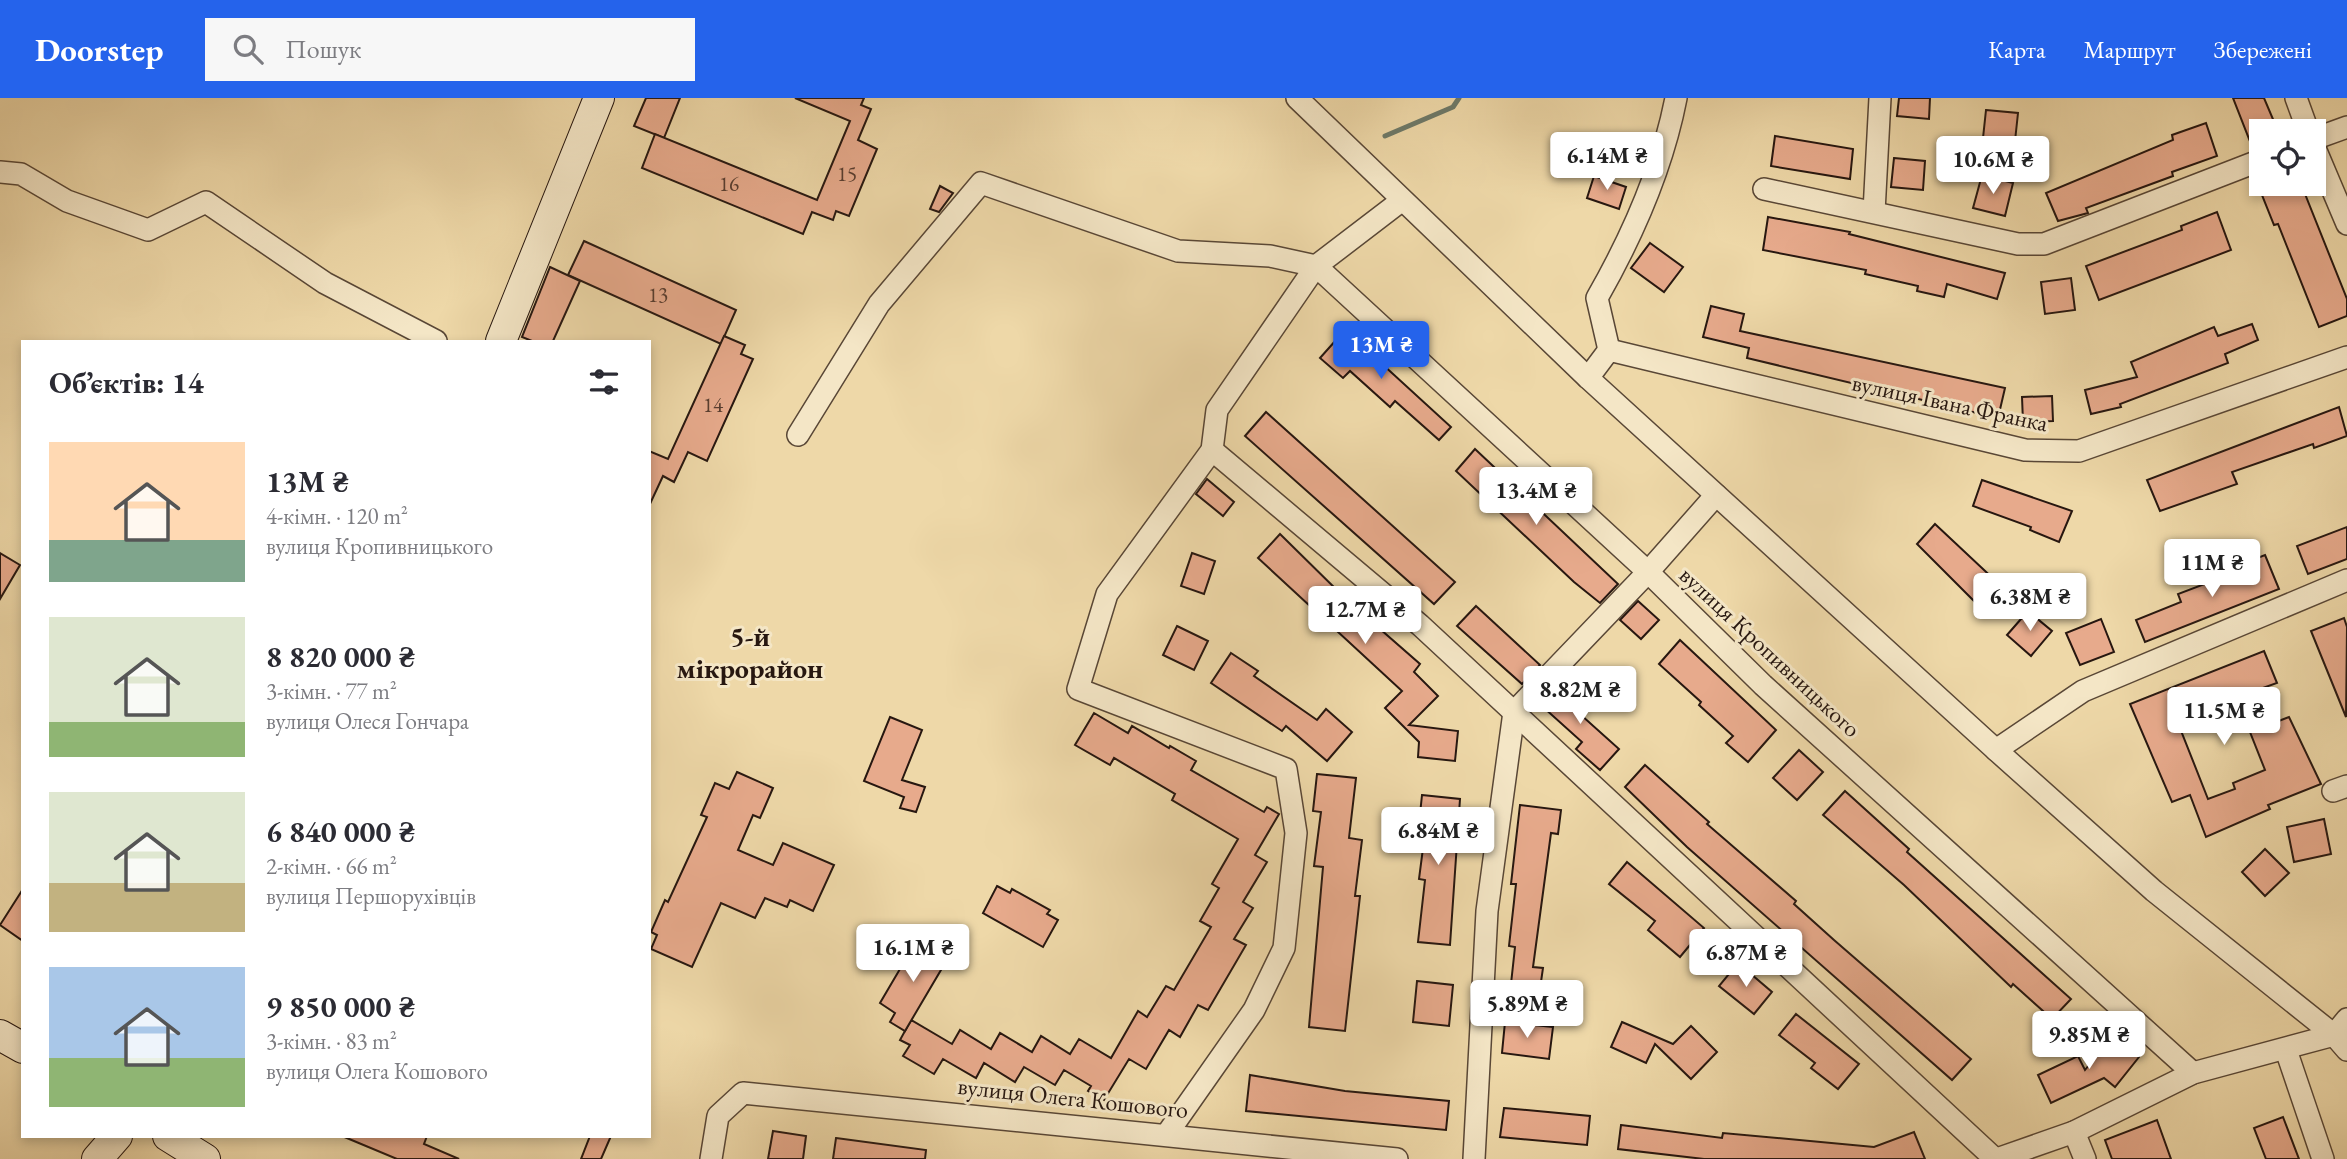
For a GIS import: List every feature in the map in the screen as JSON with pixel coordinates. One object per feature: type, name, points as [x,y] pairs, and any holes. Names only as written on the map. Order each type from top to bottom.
[{"type":"street","points":[[501,340],[599,98]]},
{"type":"street","points":[[1297,98],[1401,201],[1588,378],[1996,750],[2154,891],[2342,1035]]},
{"type":"street","points":[[1588,378],[1609,350],[1597,298],[1631,239],[1669,135],[1676,98]]},
{"type":"street","points":[[1874,212],[1880,98]]},
{"type":"street","points":[[2296,98],[2304,119]]},
{"type":"street","points":[[2326,135],[2347,127]]},
{"type":"street","points":[[1763,188],[2018,244],[2044,244],[2249,165]]},
{"type":"street","points":[[0,172],[22,174],[67,201],[148,230],[206,202],[325,283],[434,340]]},
{"type":"street","points":[[2326,174],[2347,224]]},
{"type":"street","points":[[798,435],[879,304],[981,183],[1178,251],[1270,256],[1316,266]]},
{"type":"street","points":[[1167,1133],[1254,1010],[1284,948],[1296,833],[1286,769],[1078,690],[1107,594],[1212,450],[1217,410],[1316,266],[1401,201]]},
{"type":"street","name":"вулиця Кропивницького","points":[[1316,266],[1648,572],[1763,685],[2193,1073]]},
{"type":"street","name":"вулиця Івана Франка","points":[[1609,350],[2025,450],[2053,453],[2079,451],[2347,357]]},
{"type":"street","points":[[1212,450],[1420,625],[1996,1159],[2074,1132],[2193,1073],[2342,1035]]},
{"type":"street","points":[[1474,1159],[1487,911],[1514,712],[1648,572],[1716,495]]},
{"type":"street","points":[[1996,750],[2082,691],[2347,580]]},
{"type":"street","points":[[0,1035],[21,1047]]},
{"type":"street","points":[[2286,1050],[2323,1159]]},
{"type":"street","name":"вулиця Олега Кошового","points":[[711,1159],[718,1116],[743,1093],[1167,1133],[1397,1159]]},
{"type":"street","points":[[2074,1132],[2085,1159]]},
{"type":"street","points":[[97,1159],[115,1138]]},
{"type":"street","points":[[171,1138],[205,1159]]},
{"type":"building","points":[[646,98],[680,98],[664,138],[634,126]]},
{"type":"building","points":[[795,98],[864,98],[861,105],[871,109],[858,140],[877,149],[849,216],[836,211],[833,220],[812,212],[803,234],[642,168],[655,134],[817,200],[850,121]]},
{"type":"building","points":[[1899,98],[1930,98],[1929,119],[1897,116]]},
{"type":"building","points":[[2233,98],[2264,98],[2273,119],[2249,119],[2249,139]]},
{"type":"building","points":[[1986,110],[2018,113],[2015,141],[1983,138]]},
{"type":"building","points":[[2206,123],[2217,156],[2172,172],[2173,176],[2086,208],[2088,213],[2058,221],[2046,193],[2173,140],[2172,135]]},
{"type":"building","points":[[1775,136],[1853,149],[1850,179],[1771,166]]},
{"type":"building","points":[[1894,158],[1925,161],[1923,190],[1891,187]]},
{"type":"building","points":[[1982,175],[2013,183],[2005,216],[1973,208]]},
{"type":"building","points":[[1594,176],[1626,187],[1619,209],[1587,198]]},
{"type":"building","points":[[940,186],[953,193],[939,212],[930,209]]},
{"type":"building","points":[[2262,196],[2306,196],[2347,299],[2347,316],[2319,327],[2278,224],[2274,225]]},
{"type":"building","points":[[2217,212],[2231,250],[2099,300],[2086,266],[2182,230],[2181,226]]},
{"type":"building","points":[[1768,217],[1850,232],[1849,234],[2005,273],[1997,299],[1947,284],[1944,297],[1917,291],[1918,286],[1865,274],[1866,270],[1763,250]]},
{"type":"building","points":[[584,241],[736,310],[721,344],[568,275]]},
{"type":"building","points":[[1650,243],[1683,267],[1664,292],[1631,268]]},
{"type":"building","points":[[550,267],[580,281],[553,340],[530,340],[522,337]]},
{"type":"building","points":[[2071,278],[2075,310],[2045,314],[2041,282]]},
{"type":"building","points":[[1711,306],[1744,314],[1740,331],[2005,388],[1998,418],[1747,358],[1749,348],[1703,337]]},
{"type":"building","points":[[2252,324],[2258,340],[2225,354],[2228,363],[2120,404],[2121,407],[2091,414],[2085,390],[2137,377],[2131,362],[2214,327],[2218,336]]},
{"type":"building","points":[[1345,330],[1451,427],[1439,440],[1395,401],[1390,407],[1350,371],[1343,378],[1320,358]]},
{"type":"building","points":[[724,336],[745,345],[741,354],[753,359],[707,461],[688,452],[674,482],[663,476],[651,502],[651,452],[668,459]]},
{"type":"building","points":[[2052,396],[2053,421],[2023,422],[2022,397]]},
{"type":"building","points":[[2339,407],[2347,436],[2314,448],[2313,444],[2232,472],[2237,484],[2160,511],[2147,480]]},
{"type":"building","points":[[1266,412],[1455,582],[1434,604],[1245,436]]},
{"type":"building","points":[[1475,449],[1618,584],[1600,603],[1456,471]]},
{"type":"building","points":[[1207,479],[1234,502],[1223,516],[1196,494]]},
{"type":"building","points":[[1982,480],[2072,511],[2059,542],[2030,530],[2031,527],[1973,506]]},
{"type":"building","points":[[1935,524],[1999,584],[1978,605],[1917,544]]},
{"type":"building","points":[[2347,527],[2347,559],[2308,574],[2297,546]]},
{"type":"building","points":[[1280,534],[1348,601],[1420,664],[1414,672],[1438,696],[1409,725],[1458,731],[1455,761],[1418,757],[1419,742],[1385,708],[1402,691],[1258,558]]},
{"type":"building","points":[[0,553],[20,565],[0,599]]},
{"type":"building","points":[[1192,553],[1215,561],[1204,594],[1181,586]]},
{"type":"building","points":[[2265,555],[2279,589],[2145,642],[2136,620],[2181,602],[2178,594],[2239,571],[2237,566]]},
{"type":"building","points":[[1638,601],[1659,620],[1641,639],[1620,620]]},
{"type":"building","points":[[1476,606],[1540,665],[1522,684],[1457,626]]},
{"type":"building","points":[[2028,611],[2052,631],[2031,656],[2007,635]]},
{"type":"building","points":[[2344,618],[2347,627],[2346,717],[2311,631]]},
{"type":"building","points":[[2101,619],[2114,652],[2080,665],[2066,633]]},
{"type":"building","points":[[1177,626],[1208,641],[1194,670],[1163,655]]},
{"type":"building","points":[[1680,640],[1776,730],[1748,762],[1726,743],[1733,736],[1659,664]]},
{"type":"building","points":[[2264,651],[2277,683],[2246,694],[2245,691],[2176,718],[2208,799],[2235,789],[2233,783],[2265,770],[2250,732],[2289,717],[2321,784],[2268,805],[2270,809],[2206,837],[2190,795],[2172,802],[2130,704]]},
{"type":"building","points":[[1231,653],[1258,671],[1254,676],[1317,720],[1326,709],[1352,732],[1327,761],[1286,726],[1282,731],[1211,683]]},
{"type":"building","points":[[1560,683],[1588,708],[1581,715],[1619,749],[1600,770],[1576,749],[1582,742],[1543,707],[1542,702]]},
{"type":"building","points":[[1094,713],[1128,733],[1132,726],[1169,748],[1170,746],[1196,761],[1191,770],[1264,812],[1267,807],[1279,814],[1255,855],[1267,862],[1243,902],[1253,908],[1234,939],[1246,945],[1208,1010],[1198,1005],[1180,1037],[1169,1030],[1146,1069],[1129,1059],[1104,1100],[1088,1091],[1091,1086],[1064,1070],[1055,1085],[1024,1067],[1015,1082],[984,1063],[976,1078],[943,1059],[934,1074],[903,1056],[910,1045],[900,1040],[911,1020],[952,1044],[960,1030],[991,1049],[1000,1033],[1032,1052],[1041,1036],[1070,1054],[1079,1039],[1111,1058],[1138,1011],[1147,1017],[1166,986],[1174,990],[1211,927],[1200,921],[1219,888],[1212,884],[1238,839],[1172,800],[1175,794],[1114,758],[1110,765],[1075,745]]},
{"type":"building","points":[[890,717],[922,730],[902,780],[925,787],[916,812],[900,808],[904,797],[864,781]]},
{"type":"building","points":[[1799,750],[1823,772],[1797,800],[1773,778]]},
{"type":"building","points":[[1645,765],[1709,822],[1707,824],[1796,901],[1794,904],[1971,1059],[1952,1080],[1687,847],[1625,787]]},
{"type":"building","points":[[737,772],[773,788],[760,818],[753,815],[738,850],[773,865],[783,843],[834,865],[813,911],[790,900],[787,907],[765,898],[755,918],[721,903],[692,967],[651,949],[657,935],[651,932],[665,900],[668,902],[707,817],[701,815],[715,783],[729,789]]},
{"type":"building","points":[[1317,774],[1356,778],[1349,838],[1362,840],[1355,896],[1360,896],[1345,1031],[1309,1027],[1323,867],[1314,866],[1321,812],[1313,811]]},
{"type":"building","points":[[1845,791],[1909,849],[1907,852],[2071,999],[2052,1019],[2013,984],[2011,987],[1904,885],[1823,815]]},
{"type":"building","points":[[1422,795],[1460,799],[1450,945],[1418,942],[1425,880],[1419,879],[1426,825],[1419,824]]},
{"type":"building","points":[[1520,805],[1561,810],[1558,834],[1551,833],[1533,967],[1543,968],[1539,996],[1510,993],[1515,947],[1509,946],[1516,884],[1511,884]]},
{"type":"building","points":[[2324,819],[2331,854],[2294,862],[2287,827]]},
{"type":"building","points":[[2265,849],[2289,873],[2265,896],[2242,872]]},
{"type":"building","points":[[1627,862],[1704,928],[1680,957],[1648,930],[1655,921],[1609,884]]},
{"type":"building","points":[[997,886],[1010,893],[1012,889],[1050,910],[1047,914],[1058,920],[1043,947],[983,913]]},
{"type":"building","points":[[21,892],[21,940],[0,925]]},
{"type":"building","points":[[917,940],[948,958],[905,1031],[890,1022],[895,1013],[880,1003]]},
{"type":"building","points":[[1738,963],[1772,992],[1754,1014],[1719,986]]},
{"type":"building","points":[[1417,981],[1453,985],[1449,1026],[1413,1022]]},
{"type":"building","points":[[1796,1014],[1859,1064],[1838,1089],[1811,1068],[1815,1063],[1779,1035]]},
{"type":"building","points":[[1505,1022],[1553,1027],[1549,1059],[1502,1053]]},
{"type":"building","points":[[1622,1022],[1673,1044],[1691,1026],[1717,1052],[1691,1079],[1655,1044],[1646,1063],[1611,1047]]},
{"type":"building","points":[[2112,1036],[2139,1057],[2115,1087],[2104,1078],[2051,1103],[2038,1075],[2078,1056],[2085,1070]]},
{"type":"building","points":[[1250,1075],[1345,1091],[1449,1101],[1446,1130],[1246,1111]]},
{"type":"building","points":[[1504,1108],[1590,1116],[1587,1145],[1500,1137]]},
{"type":"building","points":[[2283,1117],[2299,1159],[2266,1159],[2254,1128]]},
{"type":"building","points":[[2157,1120],[2171,1159],[2112,1159],[2105,1140]]},
{"type":"building","points":[[1621,1125],[1722,1138],[1723,1133],[1874,1147],[1914,1132],[1925,1159],[1704,1159],[1618,1149]]},
{"type":"building","points":[[773,1131],[806,1136],[803,1159],[768,1159]]},
{"type":"building","points":[[347,1138],[426,1138],[424,1144],[459,1159],[397,1159]]},
{"type":"building","points":[[589,1138],[610,1138],[601,1159],[581,1159]]},
{"type":"building","points":[[836,1138],[926,1150],[925,1159],[833,1159]]},
{"type":"waterway","points":[[1385,136],[1453,107],[1459,98]]},
{"type":"district","name":"5-й мікрорайон","points":[[750,652]]}]
